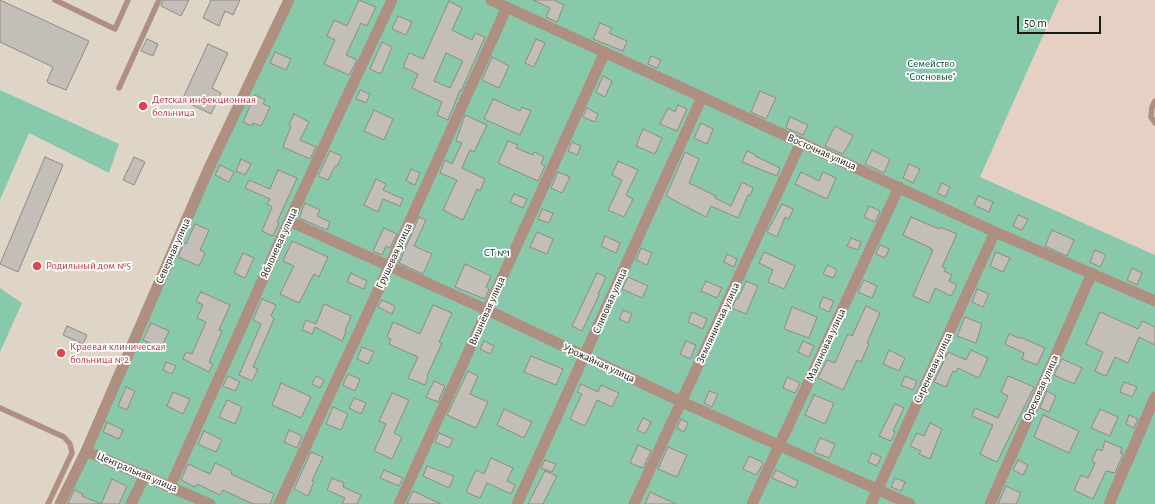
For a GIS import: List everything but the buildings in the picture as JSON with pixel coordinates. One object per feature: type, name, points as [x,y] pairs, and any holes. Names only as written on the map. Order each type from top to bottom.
[{"type":"street","name":"Северная улица","points":[[60,504],[86,451],[209,168],[289,0]]},
{"type":"street","name":"Яблоневая улица","points":[[170,486],[289,220],[392,0]]},
{"type":"street","name":"Восточная улица","points":[[491,0],[995,232],[1155,301]]},
{"type":"street","name":"Грушевая улица","points":[[279,504],[507,7]]},
{"type":"street","name":"Вишнёвая улица","points":[[399,504],[605,52]]},
{"type":"street","name":"Сливовая улица","points":[[517,504],[702,97]]},
{"type":"street","name":"Земляничная улица","points":[[634,504],[801,142]]},
{"type":"street","name":"Малиновая улица","points":[[752,504],[899,187]]},
{"type":"street","name":"Урожайная улица","points":[[289,220],[389,267],[487,310],[682,402],[910,504]]},
{"type":"street","name":"Сиреневая улица","points":[[871,504],[995,232]]},
{"type":"street","name":"Ореховая улица","points":[[990,504],[1092,273]]},
{"type":"street","points":[[1109,504],[1155,398]]},
{"type":"street","name":"Центральная улица","points":[[86,451],[210,504]]},
{"type":"street","points":[[131,504],[145,475]]},
{"type":"lane","points":[[55,0],[114,29],[128,0]]},
{"type":"lane","points":[[119,88],[159,0]]},
{"type":"lane","points":[[1155,101],[1152,107],[1151,117],[1155,123]]},
{"type":"lane","points":[[0,408],[64,437],[70,444],[72,452],[48,504]]},
{"type":"shaded area","name":"Краевая клиническая больница №2","points":[[0,0],[282,0],[215,152],[54,504],[0,504]]},
{"type":"shaded area","points":[[1059,0],[1155,0],[1155,255],[980,177]]},
{"type":"green space","name":"СТ №1","points":[[285,0],[1059,0],[980,177],[1155,255],[1155,504],[57,504]]},
{"type":"green space","points":[[0,90],[119,144],[109,173],[29,133],[0,200]]},
{"type":"green space","points":[[0,288],[22,303],[0,352]]},
{"type":"place","name":"Детская инфекционная больница","points":[[143,106]]},
{"type":"place","name":"Родильный дом №5","points":[[37,266]]},
{"type":"place","name":"Краевая клиническая больница №2","points":[[61,353]]},
{"type":"park label","name":"Семейство \"Сосновые\"","points":[[931,70]]}]
